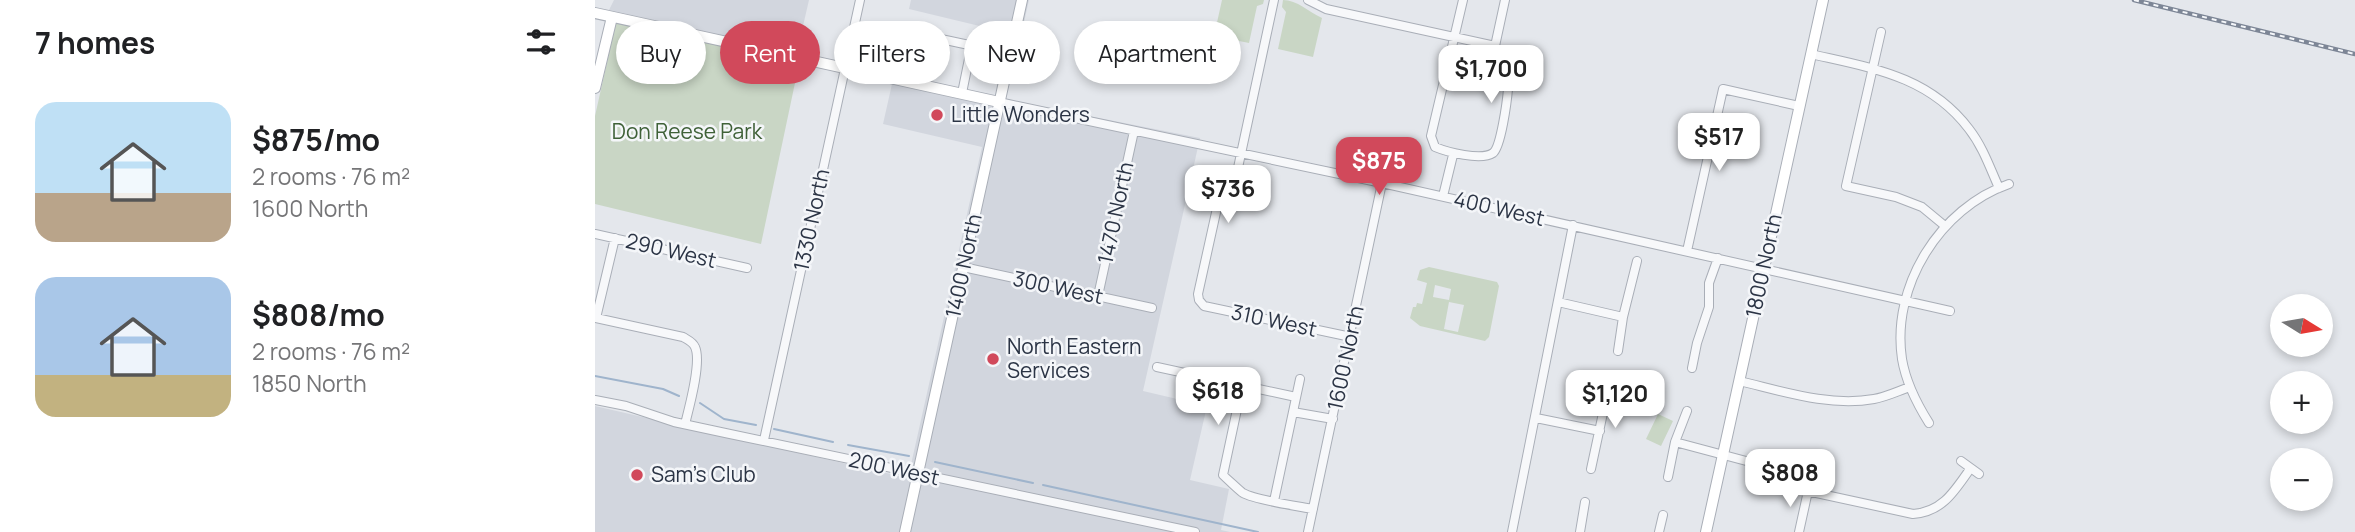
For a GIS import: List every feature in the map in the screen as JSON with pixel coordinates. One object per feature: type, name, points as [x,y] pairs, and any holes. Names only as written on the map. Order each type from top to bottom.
[{"type":"street","name":"1330 North","points":[[855,21],[860,0]]},
{"type":"street","name":"1400 North","points":[[905,532],[1022,0]]},
{"type":"street","points":[[1241,153],[1274,0]]},
{"type":"street","points":[[1308,0],[1326,9],[1495,46]]},
{"type":"street","points":[[1463,0],[1431,136],[1434,147],[1453,155],[1488,155],[1497,147],[1508,89],[1494,68],[1492,60],[1505,0]]},
{"type":"street","name":"1800 North","points":[[1706,532],[1823,0]]},
{"type":"street","name":"400 West","points":[[595,13],[834,65]]},
{"type":"street","points":[[595,88],[613,17]]},
{"type":"street","points":[[1881,32],[1846,186],[1896,197],[1922,207],[1945,226]]},
{"type":"street","points":[[950,41],[969,45],[971,49],[962,93]]},
{"type":"street","points":[[1811,54],[1873,68],[1924,87],[1949,107],[1970,130],[1985,155],[1999,188]]},
{"type":"street","name":"1330 North","points":[[764,440],[841,84]]},
{"type":"street","name":"400 West","points":[[920,84],[1443,196],[1950,311]]},
{"type":"street","points":[[1687,251],[1723,89],[1799,106]]},
{"type":"street","name":"1470 North","points":[[1098,296],[1134,131]]},
{"type":"street","name":"310 West","points":[[1241,153],[1236,177],[1217,208],[1198,294],[1199,300],[1204,306],[1351,337]]},
{"type":"street","points":[[1443,196],[1453,155]]},
{"type":"street","name":"1600 North","points":[[1308,532],[1383,183]]},
{"type":"street","points":[[1929,423],[1910,387],[1902,359],[1901,340],[1912,277],[1925,252],[1945,226],[1971,205],[2009,184]]},
{"type":"street","points":[[1512,532],[1537,418],[1573,225]]},
{"type":"street","name":"290 West","points":[[595,234],[747,268]]},
{"type":"street","points":[[615,238],[596,318],[683,337],[697,349],[685,424]]},
{"type":"street","points":[[1692,368],[1709,307],[1709,283],[1718,258]]},
{"type":"street","points":[[1618,351],[1623,317],[1637,261]]},
{"type":"street","name":"300 West","points":[[963,267],[1153,308]]},
{"type":"street","points":[[1558,302],[1623,317]]},
{"type":"street","points":[[1157,367],[1296,397]]},
{"type":"street","points":[[1274,500],[1300,379]]},
{"type":"street","points":[[1739,381],[1819,399],[1844,401],[1874,399],[1910,387]]},
{"type":"street","points":[[1591,469],[1609,385]]},
{"type":"street","points":[[1242,386],[1223,475],[1242,492],[1313,509]]},
{"type":"street","name":"200 West","points":[[595,400],[626,406],[685,424],[1195,532]]},
{"type":"street","points":[[1668,477],[1675,442],[1687,411]]},
{"type":"street","points":[[1293,412],[1333,419]]},
{"type":"street","points":[[1537,418],[1600,431]]},
{"type":"street","points":[[1675,442],[1750,462],[1784,486],[1913,514],[1927,513],[1939,508],[1951,497],[1971,469]]},
{"type":"street","points":[[1961,461],[1979,474]]},
{"type":"street","points":[[1800,532],[1808,491]]},
{"type":"street","points":[[1580,532],[1585,502]]},
{"type":"street","points":[[1659,532],[1663,515]]},
{"type":"shaded area","points":[[614,0],[809,0],[804,21],[720,21],[720,35],[706,32],[706,21],[658,21],[609,10]]},
{"type":"shaded area","points":[[911,0],[1029,0],[1024,21],[964,22],[909,9]]},
{"type":"shaded area","points":[[892,84],[991,106],[994,97],[1200,138],[1143,391],[1207,406],[1190,480],[1229,489],[1221,530],[1230,532],[595,532],[595,406],[908,478],[982,147],[883,124]]},
{"type":"green space","points":[[1222,0],[1264,0],[1263,4],[1257,6],[1249,43],[1241,41],[1241,21],[1217,21]]},
{"type":"green space","points":[[1283,0],[1298,4],[1322,18],[1313,57],[1278,49],[1286,12],[1282,7]]},
{"type":"green space","name":"Don Reese Park","points":[[616,22],[616,84],[706,84],[706,43],[720,46],[720,84],[795,84],[761,244],[595,204],[595,116]]},
{"type":"green space","points":[[1429,267],[1497,282],[1499,286],[1489,337],[1485,341],[1420,326],[1410,318],[1413,307],[1416,307],[1417,303],[1422,304],[1427,283],[1417,280],[1420,270]],"holes":[[[1435,285],[1451,289],[1449,300],[1433,297]],[[1449,302],[1464,305],[1458,332],[1444,329]]]},
{"type":"green space","points":[[1658,414],[1673,421],[1661,446],[1646,439]]},
{"type":"waterway","points":[[595,376],[663,389],[679,396]]},
{"type":"waterway","points":[[700,403],[724,419],[756,425]]},
{"type":"waterway","points":[[774,429],[833,442]]},
{"type":"waterway","points":[[848,445],[909,456]]},
{"type":"waterway","points":[[935,462],[1033,483]]},
{"type":"waterway","points":[[1043,485],[1258,532]]},
{"type":"railway","points":[[2134,0],[2355,54]]},
{"type":"place","name":"Little Wonders","points":[[937,115]]},
{"type":"place","name":"North Eastern Services","points":[[993,359]]},
{"type":"place","name":"Sam's Club","points":[[637,475]]}]
